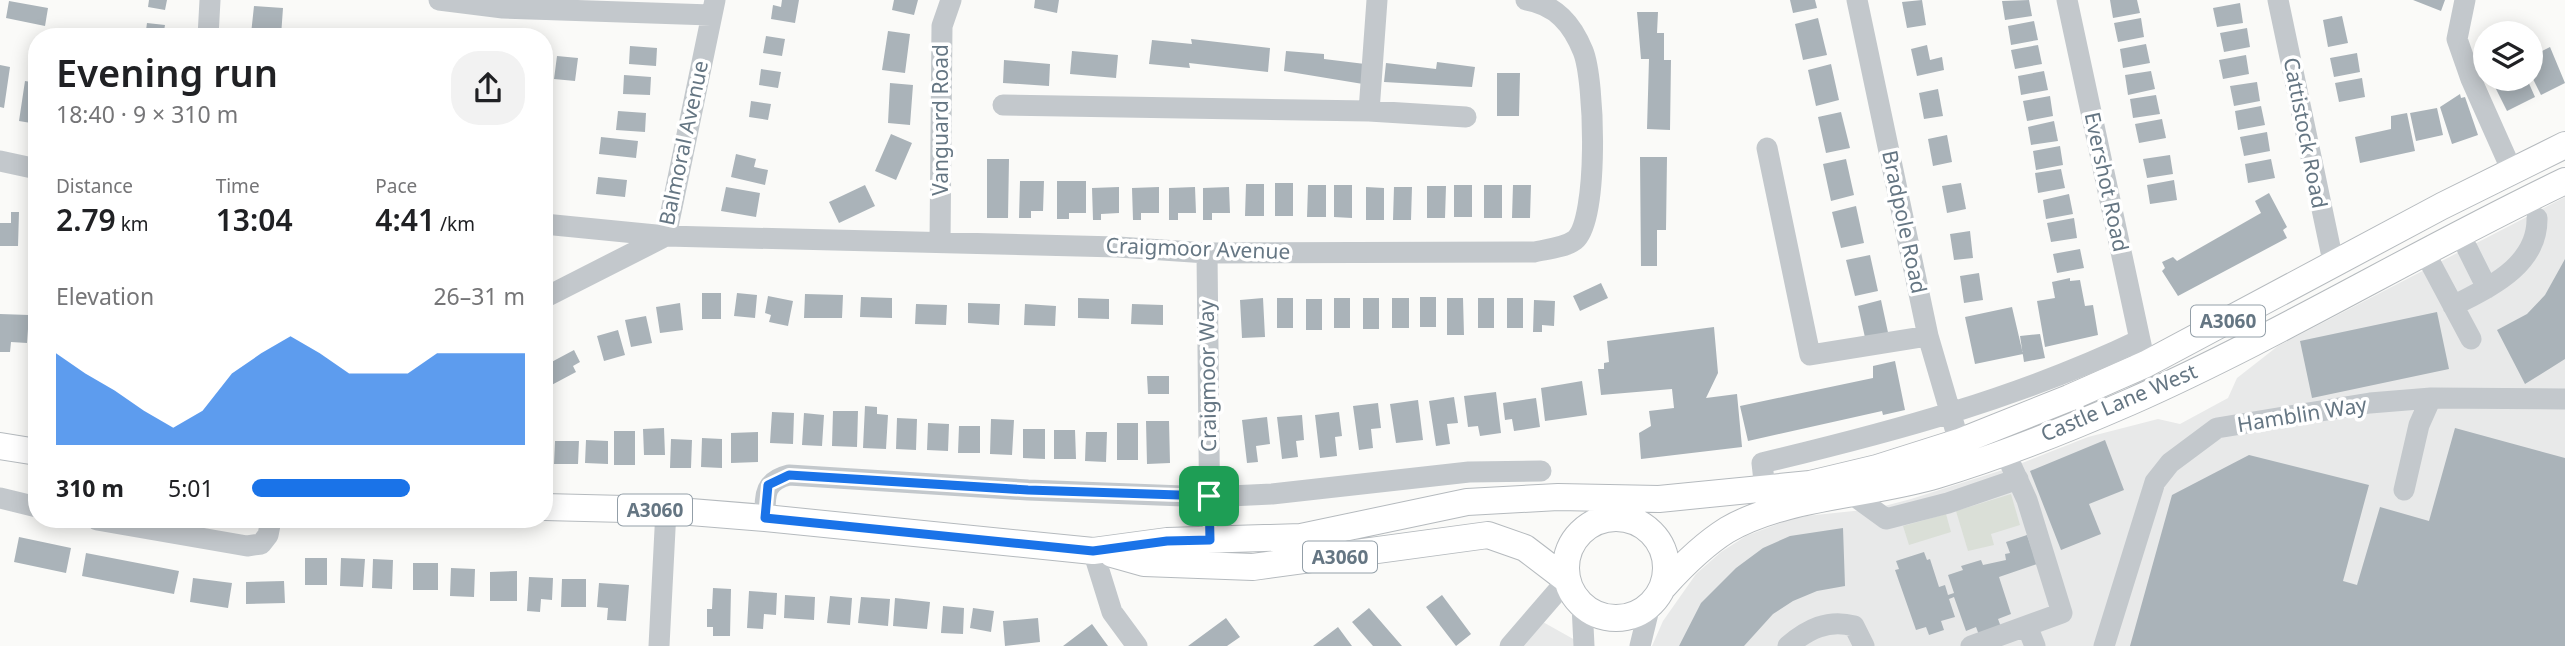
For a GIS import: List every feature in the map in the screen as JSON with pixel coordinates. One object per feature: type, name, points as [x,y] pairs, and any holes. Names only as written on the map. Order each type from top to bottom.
[{"type":"main road","name":"Castle Lane West","points":[[1097,551],[1167,541],[1301,537],[1467,502],[1558,497],[1659,499],[1765,490],[1844,477],[1959,442],[2053,405],[2143,352],[2334,266],[2565,145]]},
{"type":"main road","name":"Castle Lane West","points":[[1657,596],[1695,554],[1730,528],[1766,514],[1938,475],[2005,452],[2130,402],[2565,181]]},
{"type":"main road","points":[[0,446],[28,451]]},
{"type":"main road","name":"Castle Lane West","points":[[1558,497],[1615,519],[1659,499]]},
{"type":"main road","name":"Castle Lane West","points":[[553,508],[666,510],[765,518],[1097,551],[1144,563],[1254,567],[1488,535],[1525,548],[1567,580]]},
{"type":"main road","points":[[1615,519],[1646,528],[1660,544],[1666,564],[1657,596],[1623,618],[1608,618],[1581,605],[1567,580],[1567,557],[1577,536],[1589,525],[1615,519]]},
{"type":"street","points":[[208,28],[210,0]]},
{"type":"street","points":[[439,0],[503,8],[713,7]]},
{"type":"street","name":"Vanguard Road","points":[[940,243],[942,26],[951,0]]},
{"type":"street","points":[[1369,111],[1377,0]]},
{"type":"street","name":"Craigmoor Avenue","points":[[553,225],[666,236],[1118,247],[1207,253],[1534,252],[1558,248],[1575,240],[1586,224],[1591,197],[1591,91],[1588,70],[1577,38],[1558,11],[1526,0]]},
{"type":"street","name":"Bradpole Road","points":[[1857,0],[1928,336],[1948,415],[1959,442]]},
{"type":"street","name":"Evershot Road","points":[[2067,0],[2143,352]]},
{"type":"street","name":"Cattistock Road","points":[[2278,0],[2334,266]]},
{"type":"street","points":[[2465,0],[2457,39],[2471,79],[2512,171]]},
{"type":"street","name":"Balmoral Avenue","points":[[553,293],[666,236],[713,7]]},
{"type":"street","points":[[1003,104],[1369,111],[1466,117]]},
{"type":"street","points":[[1767,148],[1810,355],[1928,336]]},
{"type":"street","points":[[0,161],[28,167]]},
{"type":"street","points":[[2453,306],[2487,288],[2516,268],[2535,239],[2537,219]]},
{"type":"street","points":[[2467,248],[2487,288]]},
{"type":"street","points":[[2424,251],[2471,340]]},
{"type":"street","name":"Craigmoor Way","points":[[1207,253],[1210,540]]},
{"type":"street","points":[[1765,490],[1762,463],[1948,415],[2143,352]]},
{"type":"street","name":"Hamblin Way","points":[[2505,399],[2565,386]]},
{"type":"street","points":[[2404,490],[2419,425],[2431,398]]},
{"type":"street","name":"Hamblin Way","points":[[2103,642],[2155,482],[2171,463],[2217,428],[2370,403],[2431,398],[2565,399]]},
{"type":"street","name":"Hamblin Way","points":[[2505,399],[2565,409]]},
{"type":"street","points":[[1971,646],[2062,613],[2018,479],[2005,452]]},
{"type":"street","points":[[765,518],[768,485],[789,475],[1028,490],[1209,496],[1272,494],[1469,472],[1541,471]]},
{"type":"street","points":[[1853,495],[1886,519],[1948,503],[2018,479]]},
{"type":"street","points":[[0,498],[28,504]]},
{"type":"street","points":[[659,646],[666,510]]},
{"type":"street","points":[[143,528],[247,546],[261,544],[269,528]]},
{"type":"street","points":[[1097,551],[1112,612],[1137,646]]},
{"type":"street","points":[[1510,646],[1567,580]]},
{"type":"street","points":[[1640,646],[1657,596]]},
{"type":"street","points":[[1581,605],[1584,646]]},
{"type":"street","points":[[1788,646],[1817,626],[1838,622],[1854,626],[1864,646]]},
{"type":"street","points":[[2027,625],[2035,646]]},
{"type":"shaded area","points":[[2565,197],[2565,646],[1652,646],[1663,621],[1696,574],[1721,552],[1746,536],[1796,517],[1873,509],[1911,499],[2012,467],[2088,437],[2158,419],[2180,424],[2228,398],[2237,378],[2278,346]]},
{"type":"shaded area","points":[[2011,494],[2020,525],[1991,534],[1994,545],[1968,551],[1956,511]]},
{"type":"shaded area","points":[[1946,514],[1951,532],[1909,545],[1903,526]]},
{"type":"shaded area","points":[[1534,617],[1584,645],[1592,646],[1510,646]]},
{"type":"building","points":[[149,0],[167,0],[165,10],[148,7]]},
{"type":"building","points":[[782,0],[799,0],[795,23],[771,19],[773,5],[781,7]]},
{"type":"building","points":[[894,0],[918,0],[914,15],[892,10]]},
{"type":"building","points":[[1035,0],[1059,0],[1057,13],[1034,8]]},
{"type":"building","points":[[1790,0],[1815,0],[1817,8],[1793,13]]},
{"type":"building","points":[[1922,0],[1926,25],[1907,28],[1902,2]]},
{"type":"building","points":[[2029,0],[2032,16],[2005,20],[2002,1]]},
{"type":"building","points":[[2110,0],[2137,0],[2140,13],[2113,18]]},
{"type":"building","points":[[2413,0],[2445,0],[2441,11]]},
{"type":"building","points":[[9,1],[48,8],[45,26],[6,18]]},
{"type":"building","points":[[2240,3],[2243,23],[2217,27],[2213,8]]},
{"type":"building","points":[[254,6],[283,8],[282,28],[252,28]]},
{"type":"building","points":[[1637,12],[1658,12],[1657,33],[1664,33],[1664,60],[1671,60],[1670,130],[1647,129],[1649,59],[1641,59]]},
{"type":"building","points":[[2342,16],[2348,43],[2328,47],[2323,20]]},
{"type":"building","points":[[1818,18],[1827,55],[1803,60],[1795,24]]},
{"type":"building","points":[[2141,18],[2144,37],[2118,42],[2114,23]]},
{"type":"building","points":[[2034,21],[2038,40],[2011,45],[2008,26]]},
{"type":"building","points":[[147,23],[165,25],[164,28],[146,28]]},
{"type":"building","points":[[2247,28],[2250,47],[2224,52],[2220,33]]},
{"type":"building","points":[[888,31],[910,34],[905,73],[882,70]]},
{"type":"building","points":[[766,36],[785,39],[782,56],[763,53]]},
{"type":"building","points":[[1191,39],[1270,48],[1268,72],[1189,63],[1190,68],[1149,64],[1152,40],[1192,44]]},
{"type":"building","points":[[2146,44],[2150,63],[2123,68],[2120,49]]},
{"type":"building","points":[[1927,45],[1930,60],[1942,57],[1944,70],[1917,76],[1911,49]]},
{"type":"building","points":[[2038,45],[2042,64],[2015,69],[2011,50]]},
{"type":"building","points":[[630,46],[657,48],[656,66],[629,64]]},
{"type":"building","points":[[2550,47],[2565,83],[2541,95],[2539,91],[2543,91],[2543,50]]},
{"type":"building","points":[[1072,51],[1118,55],[1116,78],[1070,74]]},
{"type":"building","points":[[1286,51],[1324,54],[1324,59],[1365,64],[1363,84],[1284,71]]},
{"type":"building","points":[[2357,53],[2360,72],[2334,77],[2330,58]]},
{"type":"building","points":[[2246,55],[2249,74],[2223,79],[2219,60]]},
{"type":"building","points":[[557,56],[578,58],[575,81],[554,79]]},
{"type":"building","points":[[1004,60],[1050,64],[1049,86],[1003,83]]},
{"type":"building","points":[[1437,62],[1475,67],[1472,87],[1384,82],[1386,63],[1436,69]]},
{"type":"building","points":[[1831,64],[1839,100],[1816,106],[1808,70]]},
{"type":"building","points":[[0,65],[10,67],[4,108],[0,107]]},
{"type":"building","points":[[761,69],[781,72],[778,88],[759,85]]},
{"type":"building","points":[[2044,71],[2048,90],[2021,95],[2018,76]]},
{"type":"building","points":[[2151,71],[2155,89],[2128,95],[2125,75]]},
{"type":"building","points":[[1497,73],[1520,73],[1519,116],[1497,116]]},
{"type":"building","points":[[624,75],[651,77],[650,95],[623,94]]},
{"type":"building","points":[[2362,78],[2365,97],[2339,102],[2335,83]]},
{"type":"building","points":[[25,81],[28,82],[28,122],[19,121]]},
{"type":"building","points":[[2257,82],[2260,101],[2234,106],[2230,86]]},
{"type":"building","points":[[890,83],[913,85],[910,125],[888,123]]},
{"type":"building","points":[[1938,89],[1943,116],[1924,119],[1919,93]]},
{"type":"building","points":[[2497,91],[2532,91],[2535,97],[2507,111]]},
{"type":"building","points":[[2460,94],[2461,98],[2465,97],[2478,135],[2452,144],[2440,107]]},
{"type":"building","points":[[2156,95],[2160,114],[2133,118],[2130,99]]},
{"type":"building","points":[[2050,96],[2053,116],[2027,121],[2023,101]]},
{"type":"building","points":[[751,101],[771,104],[768,120],[749,117]]},
{"type":"building","points":[[2261,106],[2265,125],[2238,130],[2235,111]]},
{"type":"building","points":[[2437,108],[2443,135],[2416,141],[2410,113]]},
{"type":"building","points":[[618,111],[646,113],[645,132],[616,130]]},
{"type":"building","points":[[1841,112],[1850,148],[1826,153],[1818,117]]},
{"type":"building","points":[[2407,113],[2415,151],[2360,163],[2355,137],[2391,129],[2391,116]]},
{"type":"building","points":[[2162,119],[2166,138],[2139,143],[2135,124]]},
{"type":"building","points":[[2054,121],[2058,141],[2031,145],[2028,127]]},
{"type":"building","points":[[2267,132],[2270,151],[2244,156],[2240,137]]},
{"type":"building","points":[[891,134],[912,143],[896,180],[875,171]]},
{"type":"building","points":[[1947,135],[1952,162],[1933,166],[1928,139]]},
{"type":"building","points":[[601,137],[638,141],[636,158],[599,154]]},
{"type":"building","points":[[2060,146],[2063,165],[2036,170],[2033,151]]},
{"type":"building","points":[[736,154],[756,159],[754,167],[768,170],[765,185],[731,177]]},
{"type":"building","points":[[2170,155],[2173,174],[2147,178],[2143,159]]},
{"type":"building","points":[[1640,157],[1667,157],[1666,230],[1657,230],[1657,266],[1641,266]]},
{"type":"building","points":[[987,159],[1009,159],[1008,218],[987,218]]},
{"type":"building","points":[[1846,159],[1854,195],[1831,201],[1823,164]]},
{"type":"building","points":[[2271,159],[2275,178],[2248,183],[2245,164]]},
{"type":"building","points":[[2061,169],[2065,188],[2038,193],[2035,173]]},
{"type":"building","points":[[598,177],[627,180],[625,197],[596,194]]},
{"type":"building","points":[[2174,180],[2177,200],[2150,204],[2147,185]]},
{"type":"building","points":[[1020,181],[1044,181],[1043,211],[1031,211],[1031,218],[1019,218]]},
{"type":"building","points":[[1057,181],[1086,181],[1086,213],[1069,213],[1069,219],[1057,219]]},
{"type":"building","points":[[1275,183],[1293,183],[1293,216],[1275,216]]},
{"type":"building","points":[[1961,183],[1966,209],[1947,213],[1942,186]]},
{"type":"building","points":[[1246,184],[1264,184],[1264,216],[1245,216]]},
{"type":"building","points":[[865,185],[875,206],[839,223],[829,202]]},
{"type":"building","points":[[1308,185],[1326,185],[1326,217],[1307,217]]},
{"type":"building","points":[[1334,185],[1352,185],[1352,218],[1334,217]]},
{"type":"building","points":[[1454,185],[1472,185],[1472,217],[1454,217]]},
{"type":"building","points":[[1484,185],[1502,185],[1502,218],[1484,218]]},
{"type":"building","points":[[1513,185],[1531,185],[1530,218],[1512,218]]},
{"type":"building","points":[[1427,186],[1446,186],[1445,218],[1427,218]]},
{"type":"building","points":[[726,187],[760,193],[756,217],[721,211]]},
{"type":"building","points":[[1119,187],[1119,213],[1101,214],[1101,220],[1093,220],[1092,188]]},
{"type":"building","points":[[1159,187],[1159,213],[1141,213],[1141,220],[1133,220],[1132,188]]},
{"type":"building","points":[[1195,187],[1196,213],[1178,213],[1178,220],[1169,220],[1169,188]]},
{"type":"building","points":[[1229,187],[1230,213],[1212,213],[1212,220],[1203,220],[1203,188]]},
{"type":"building","points":[[1366,187],[1384,188],[1384,220],[1366,220]]},
{"type":"building","points":[[1394,187],[1412,187],[1411,220],[1393,220]]},
{"type":"building","points":[[2269,193],[2287,227],[2283,230],[2287,238],[2178,296],[2162,271],[2165,268],[2162,262],[2173,257],[2177,261],[2261,213],[2255,201]]},
{"type":"building","points":[[2069,194],[2073,214],[2046,219],[2043,200]]},
{"type":"building","points":[[1856,206],[1864,243],[1841,248],[1832,212]]},
{"type":"building","points":[[11,212],[19,212],[18,246],[0,246],[0,223],[11,223]]},
{"type":"building","points":[[2074,218],[2077,238],[2051,242],[2047,223]]},
{"type":"building","points":[[1970,231],[1973,258],[1954,260],[1950,234]]},
{"type":"building","points":[[2080,249],[2084,268],[2057,273],[2053,254]]},
{"type":"building","points":[[1870,255],[1878,291],[1855,296],[1846,260]]},
{"type":"building","points":[[2565,259],[2565,359],[2525,384],[2497,330],[2527,314],[2545,295]]},
{"type":"building","points":[[1979,273],[1983,300],[1964,303],[1960,276]]},
{"type":"building","points":[[2070,278],[2070,281],[2080,280],[2085,306],[2093,305],[2098,335],[2045,347],[2037,301],[2055,298],[2052,282]]},
{"type":"building","points":[[1601,283],[1608,298],[1580,311],[1573,296]]},
{"type":"building","points":[[702,293],[721,293],[721,319],[702,319]]},
{"type":"building","points":[[737,293],[757,295],[755,318],[734,316]]},
{"type":"building","points":[[805,294],[843,295],[842,318],[804,318]]},
{"type":"building","points":[[768,296],[793,301],[788,326],[769,322],[771,315],[765,313]]},
{"type":"building","points":[[861,297],[892,298],[892,318],[860,317]]},
{"type":"building","points":[[1420,297],[1436,297],[1436,327],[1420,327]]},
{"type":"building","points":[[1078,298],[1109,299],[1109,319],[1078,318]]},
{"type":"building","points":[[1263,298],[1265,337],[1242,338],[1240,300]]},
{"type":"building","points":[[1277,298],[1293,298],[1293,328],[1277,328]]},
{"type":"building","points":[[1334,298],[1350,298],[1350,328],[1334,328]]},
{"type":"building","points":[[1363,298],[1379,298],[1379,329],[1363,329]]},
{"type":"building","points":[[1392,298],[1409,298],[1409,328],[1392,328]]},
{"type":"building","points":[[1447,298],[1463,298],[1464,335],[1447,335]]},
{"type":"building","points":[[1478,298],[1494,298],[1494,328],[1478,328]]},
{"type":"building","points":[[1507,298],[1523,298],[1523,328],[1507,328]]},
{"type":"building","points":[[1306,299],[1322,299],[1322,330],[1306,330]]},
{"type":"building","points":[[1534,300],[1555,301],[1554,326],[1542,325],[1542,332],[1533,332]]},
{"type":"building","points":[[1881,300],[1889,337],[1866,342],[1858,306]]},
{"type":"building","points":[[680,303],[683,330],[660,333],[656,307]]},
{"type":"building","points":[[968,303],[1000,304],[999,325],[968,323]]},
{"type":"building","points":[[916,304],[947,305],[946,325],[915,324]]},
{"type":"building","points":[[1025,304],[1056,306],[1055,326],[1024,325]]},
{"type":"building","points":[[1132,304],[1163,305],[1163,325],[1131,324]]},
{"type":"building","points":[[2012,307],[2023,354],[1975,364],[1965,317]]},
{"type":"building","points":[[2437,312],[2449,369],[2312,398],[2300,341]]},
{"type":"building","points":[[0,314],[28,315],[27,343],[11,342],[10,352],[0,352]]},
{"type":"building","points":[[646,316],[652,343],[631,347],[625,320]]},
{"type":"building","points":[[1714,327],[1718,373],[1706,398],[1737,394],[1742,447],[1641,459],[1639,433],[1651,426],[1649,411],[1674,408],[1672,389],[1601,395],[1598,369],[1604,369],[1604,363],[1609,362],[1607,341]]},
{"type":"building","points":[[618,330],[625,355],[604,361],[597,336]]},
{"type":"building","points":[[2040,334],[2045,358],[2024,362],[2020,336]]},
{"type":"building","points":[[574,350],[580,362],[573,366],[576,372],[553,384],[553,361]]},
{"type":"building","points":[[1895,361],[1905,410],[1883,415],[1882,411],[1748,441],[1740,406],[1873,378],[1873,366]]},
{"type":"building","points":[[1147,376],[1169,376],[1169,394],[1148,394]]},
{"type":"building","points":[[1582,381],[1587,415],[1545,421],[1541,388]]},
{"type":"building","points":[[1496,392],[1501,433],[1480,436],[1478,426],[1468,427],[1464,396]]},
{"type":"building","points":[[1454,397],[1458,423],[1447,424],[1450,444],[1436,446],[1429,401]]},
{"type":"building","points":[[1536,398],[1540,427],[1514,431],[1512,419],[1505,420],[1503,403]]},
{"type":"building","points":[[1418,400],[1423,440],[1396,443],[1390,404]]},
{"type":"building","points":[[1378,403],[1381,428],[1371,429],[1373,448],[1359,450],[1353,406]]},
{"type":"building","points":[[865,406],[877,407],[877,414],[888,415],[886,449],[863,448]]},
{"type":"building","points":[[833,411],[858,411],[857,447],[832,446]]},
{"type":"building","points":[[772,412],[794,413],[793,444],[770,443]]},
{"type":"building","points":[[1339,412],[1342,436],[1335,437],[1337,456],[1320,458],[1315,415]]},
{"type":"building","points":[[804,413],[824,415],[822,446],[802,445]]},
{"type":"building","points":[[1302,415],[1304,440],[1296,441],[1298,457],[1282,459],[1277,417]]},
{"type":"building","points":[[1267,417],[1270,444],[1256,446],[1258,462],[1247,463],[1242,420]]},
{"type":"building","points":[[897,418],[917,419],[916,450],[896,449]]},
{"type":"building","points":[[991,419],[1014,420],[1012,455],[990,454]]},
{"type":"building","points":[[1146,421],[1169,421],[1170,463],[1147,464]]},
{"type":"building","points":[[928,423],[949,424],[948,451],[927,450]]},
{"type":"building","points":[[1117,423],[1138,423],[1138,460],[1117,460]]},
{"type":"building","points":[[959,426],[980,426],[980,453],[958,453]]},
{"type":"building","points":[[664,428],[665,455],[644,455],[643,429]]},
{"type":"building","points":[[2455,428],[2565,458],[2565,646],[2130,646],[2172,495],[2249,455],[2369,485],[2343,581],[2357,585],[2380,507],[2429,521]]},
{"type":"building","points":[[1023,429],[1045,429],[1045,459],[1023,458]]},
{"type":"building","points":[[1054,430],[1075,430],[1076,459],[1054,459]]},
{"type":"building","points":[[614,431],[635,431],[635,465],[614,465]]},
{"type":"building","points":[[758,432],[758,462],[731,463],[731,433]]},
{"type":"building","points":[[1086,432],[1107,432],[1106,462],[1085,461]]},
{"type":"building","points":[[702,438],[722,439],[722,468],[701,467]]},
{"type":"building","points":[[671,439],[692,440],[691,468],[670,468]]},
{"type":"building","points":[[586,440],[608,441],[608,464],[585,463]]},
{"type":"building","points":[[2105,440],[2124,490],[2089,504],[2101,534],[2061,550],[2030,471]]},
{"type":"building","points":[[555,441],[579,441],[578,464],[554,464]]},
{"type":"building","points":[[1843,528],[1845,586],[1817,591],[1793,601],[1773,614],[1744,646],[1679,646],[1701,603],[1736,568],[1763,548],[1790,536]]},
{"type":"building","points":[[2027,535],[2037,564],[1999,577],[2011,614],[1998,619],[2001,627],[1979,635],[1976,627],[1966,631],[1954,597],[1949,599],[1955,617],[1941,621],[1944,630],[1929,635],[1926,627],[1916,630],[1895,570],[1899,569],[1896,561],[1924,552],[1927,560],[1930,559],[1939,587],[1945,585],[1948,595],[1954,593],[1948,575],[1963,570],[1961,566],[1981,560],[1983,565],[2006,560],[2005,554],[2010,553],[2006,542]]},
{"type":"building","points":[[19,537],[71,548],[66,573],[14,562]]},
{"type":"building","points":[[86,553],[179,571],[174,594],[82,576]]},
{"type":"building","points":[[305,558],[327,558],[327,585],[305,585]]},
{"type":"building","points":[[341,558],[365,559],[363,587],[340,586]]},
{"type":"building","points":[[373,559],[393,560],[392,589],[372,588]]},
{"type":"building","points":[[413,563],[438,563],[438,590],[413,590]]},
{"type":"building","points":[[451,568],[475,569],[474,597],[450,596]]},
{"type":"building","points":[[517,571],[517,601],[490,601],[490,572]]},
{"type":"building","points":[[529,577],[553,578],[552,600],[541,599],[540,612],[527,611]]},
{"type":"building","points":[[193,578],[232,583],[228,608],[190,602]]},
{"type":"building","points":[[562,579],[586,579],[586,607],[561,607]]},
{"type":"building","points":[[284,581],[285,603],[246,604],[246,582]]},
{"type":"building","points":[[599,583],[629,585],[626,621],[607,620],[608,608],[597,607]]},
{"type":"building","points":[[713,588],[731,589],[730,636],[713,636],[713,627],[707,627],[707,609],[712,609]]},
{"type":"building","points":[[749,591],[777,593],[776,615],[764,614],[763,629],[747,628]]},
{"type":"building","points":[[785,595],[815,597],[814,620],[784,618]]},
{"type":"building","points":[[1442,595],[1471,634],[1456,646],[1426,607]]},
{"type":"building","points":[[830,596],[852,598],[850,625],[827,623]]},
{"type":"building","points":[[861,597],[890,599],[888,626],[858,623]]},
{"type":"building","points":[[895,598],[930,602],[927,629],[893,626]]},
{"type":"building","points":[[943,606],[964,608],[963,634],[941,633]]},
{"type":"building","points":[[973,608],[994,611],[991,632],[970,628]]},
{"type":"building","points":[[1369,608],[1402,646],[1373,646],[1352,622]]},
{"type":"building","points":[[1038,618],[1040,642],[1005,646],[1003,621]]},
{"type":"building","points":[[1226,618],[1240,637],[1227,646],[1188,646]]},
{"type":"building","points":[[1092,624],[1108,646],[1063,646]]},
{"type":"building","points":[[1338,627],[1352,646],[1313,646]]},
{"type":"route","points":[[789,475],[1028,490],[1209,496],[1210,540],[1167,541],[1100,551],[765,518],[768,485],[772,480],[789,475]]}]
